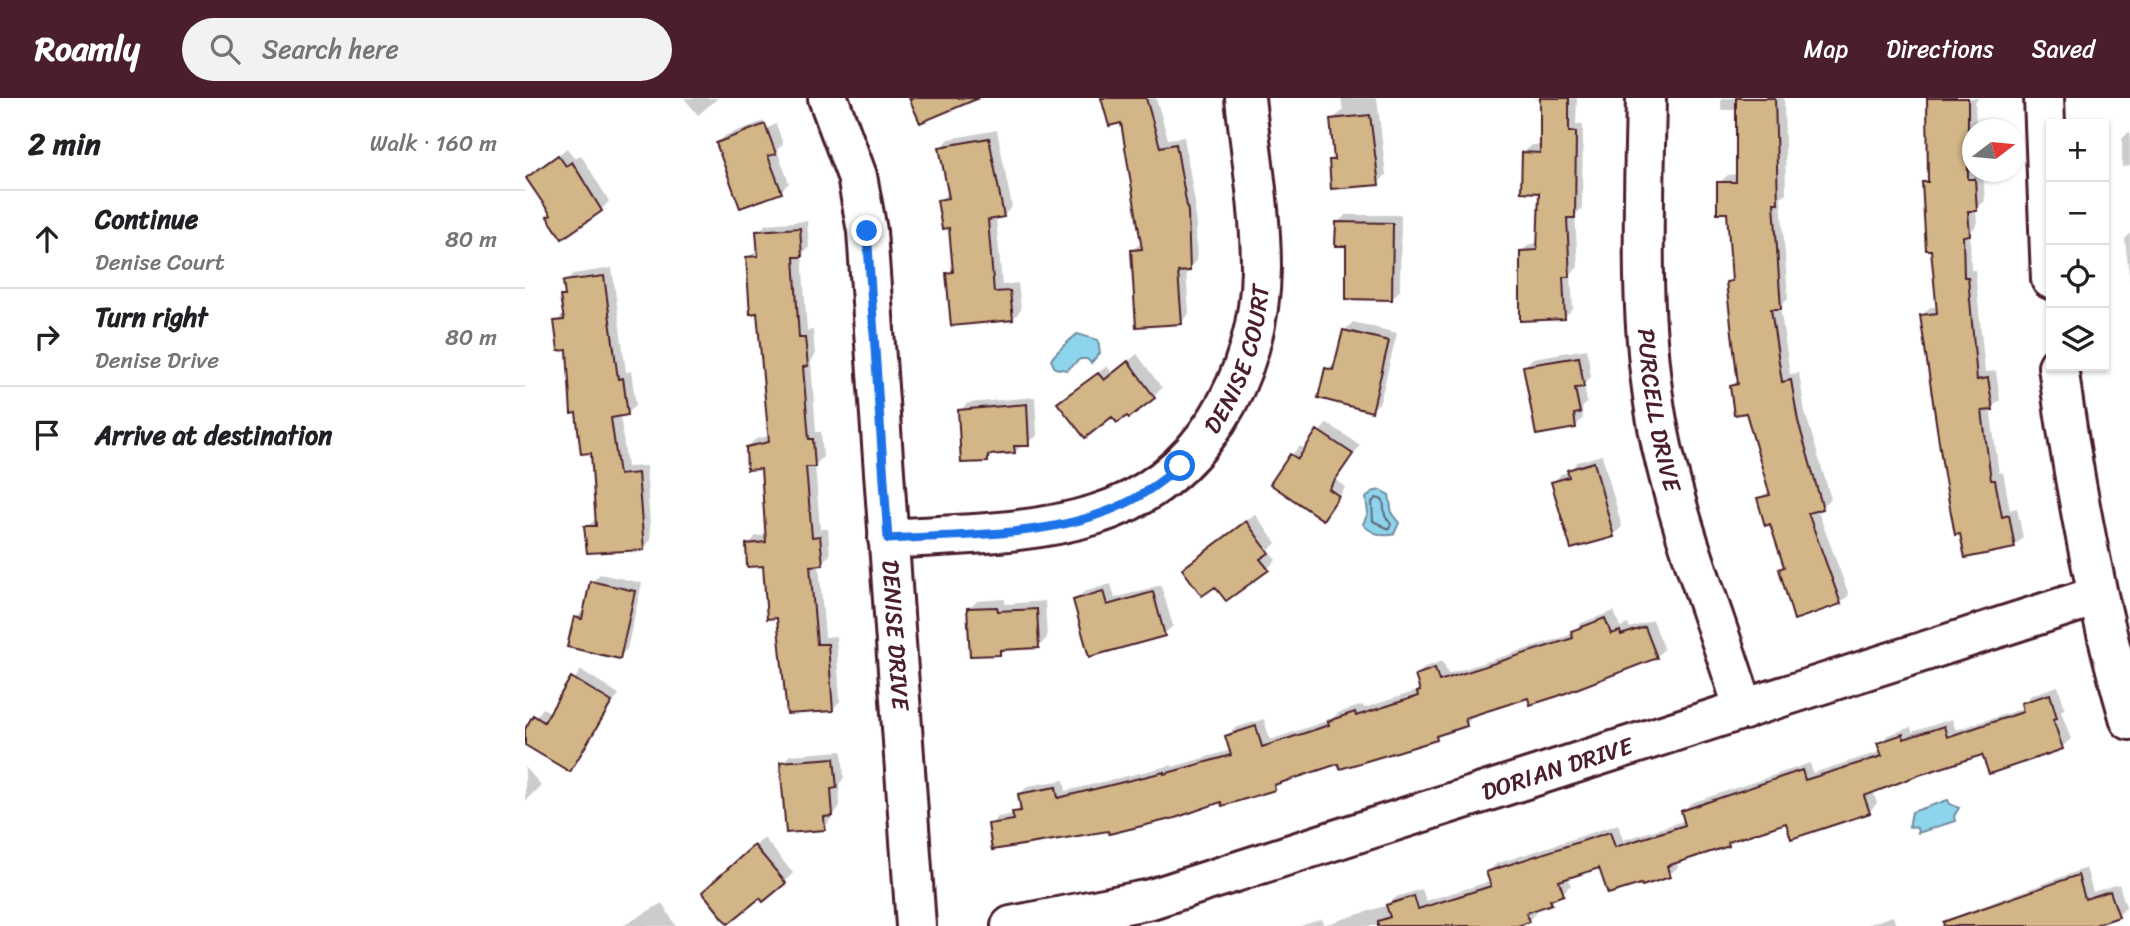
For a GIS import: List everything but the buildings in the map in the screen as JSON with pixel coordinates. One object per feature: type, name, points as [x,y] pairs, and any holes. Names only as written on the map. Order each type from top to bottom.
[{"type":"street","name":"DENISE DRIVE","points":[[828,98],[857,176],[867,231],[916,926]]},
{"type":"street","name":"DENISE COURT","points":[[888,539],[1027,530],[1094,515],[1122,505],[1152,488],[1204,441],[1224,412],[1240,378],[1252,339],[1259,299],[1259,238],[1245,98]]},
{"type":"street","name":"PURCELL DRIVE","points":[[1646,98],[1643,279],[1651,381],[1674,494],[1744,710]]},
{"type":"street","points":[[2044,98],[2050,245]]},
{"type":"street","points":[[2059,371],[2073,473],[2097,596],[2130,720]]},
{"type":"street","name":"DORIAN DRIVE","points":[[1011,926],[1151,899],[2097,596]]},
{"type":"water","points":[[1077,334],[1098,340],[1100,353],[1091,363],[1087,359],[1080,359],[1067,370],[1055,368],[1052,358]]},
{"type":"water","points":[[1380,490],[1389,495],[1392,514],[1399,523],[1394,534],[1377,533],[1363,524],[1368,513],[1366,498],[1372,492]]},
{"type":"water","points":[[1948,800],[1959,808],[1954,816],[1955,821],[1918,833],[1917,828],[1909,827],[1912,812]]},
{"type":"route","points":[[867,231],[888,539],[1027,530],[1061,524],[1122,505],[1152,488],[1180,466]]}]
